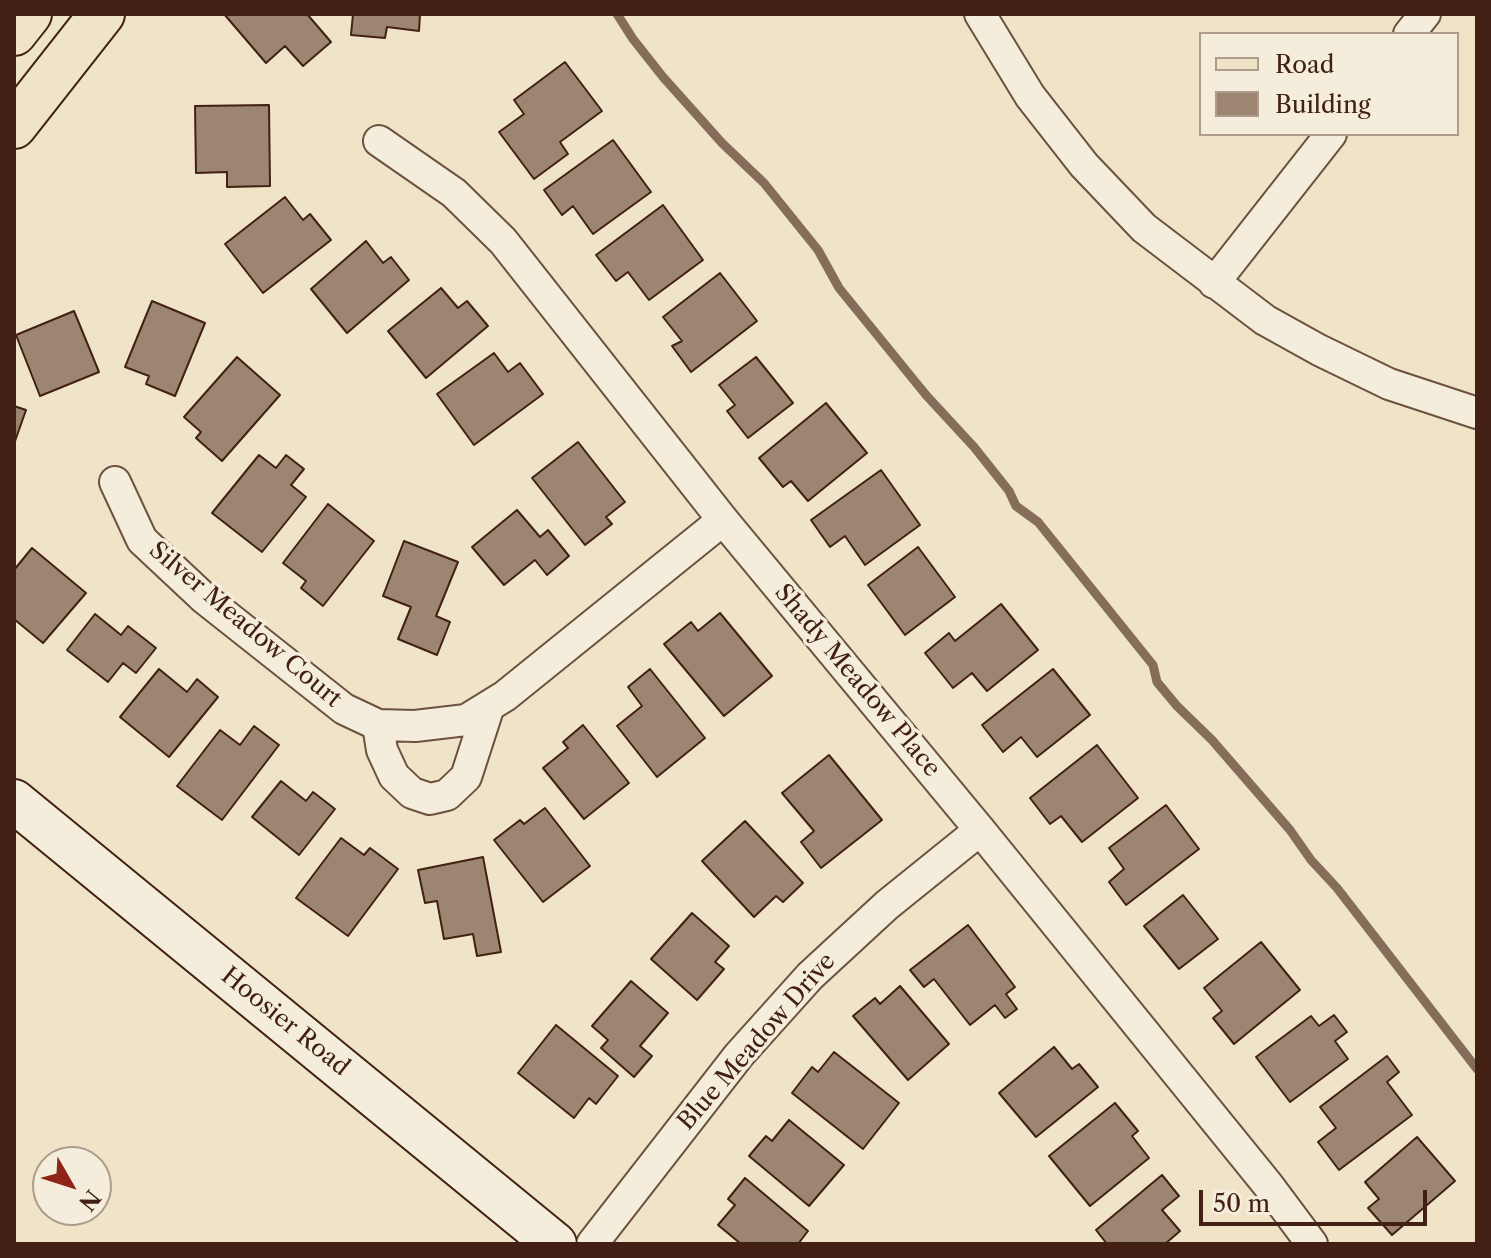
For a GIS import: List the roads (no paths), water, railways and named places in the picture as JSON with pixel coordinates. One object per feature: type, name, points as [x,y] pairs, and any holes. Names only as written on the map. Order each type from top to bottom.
[{"type":"main road","points":[[14,33],[29,14]]},
{"type":"main road","points":[[14,126],[102,14]]},
{"type":"street","points":[[980,14],[1030,96],[1084,165],[1144,228],[1265,320],[1389,384],[1477,413]]},
{"type":"street","points":[[1411,32],[1425,14]]},
{"type":"street","points":[[1214,283],[1329,136]]},
{"type":"street","name":"Shady Meadow Place","points":[[379,141],[454,193],[503,241],[723,520],[980,830],[1268,1185],[1312,1244]]},
{"type":"street","name":"Silver Meadow Court","points":[[115,482],[142,540],[205,599],[344,709],[378,725],[415,726],[466,720],[505,696],[723,520]]},
{"type":"street","points":[[378,725],[382,750],[394,776],[412,793],[430,799],[447,795],[466,777],[489,706]]},
{"type":"street","name":"Hoosier Road","points":[[14,801],[555,1244]]},
{"type":"street","name":"Blue Meadow Drive","points":[[592,1244],[739,1055],[810,976],[887,905],[980,830]]},
{"type":"waterway","points":[[617,14],[663,77],[722,143],[764,183],[818,250],[839,288],[926,395],[974,447],[1009,491],[1016,506],[1038,522],[1153,665],[1157,682],[1290,830],[1477,1069]]}]
